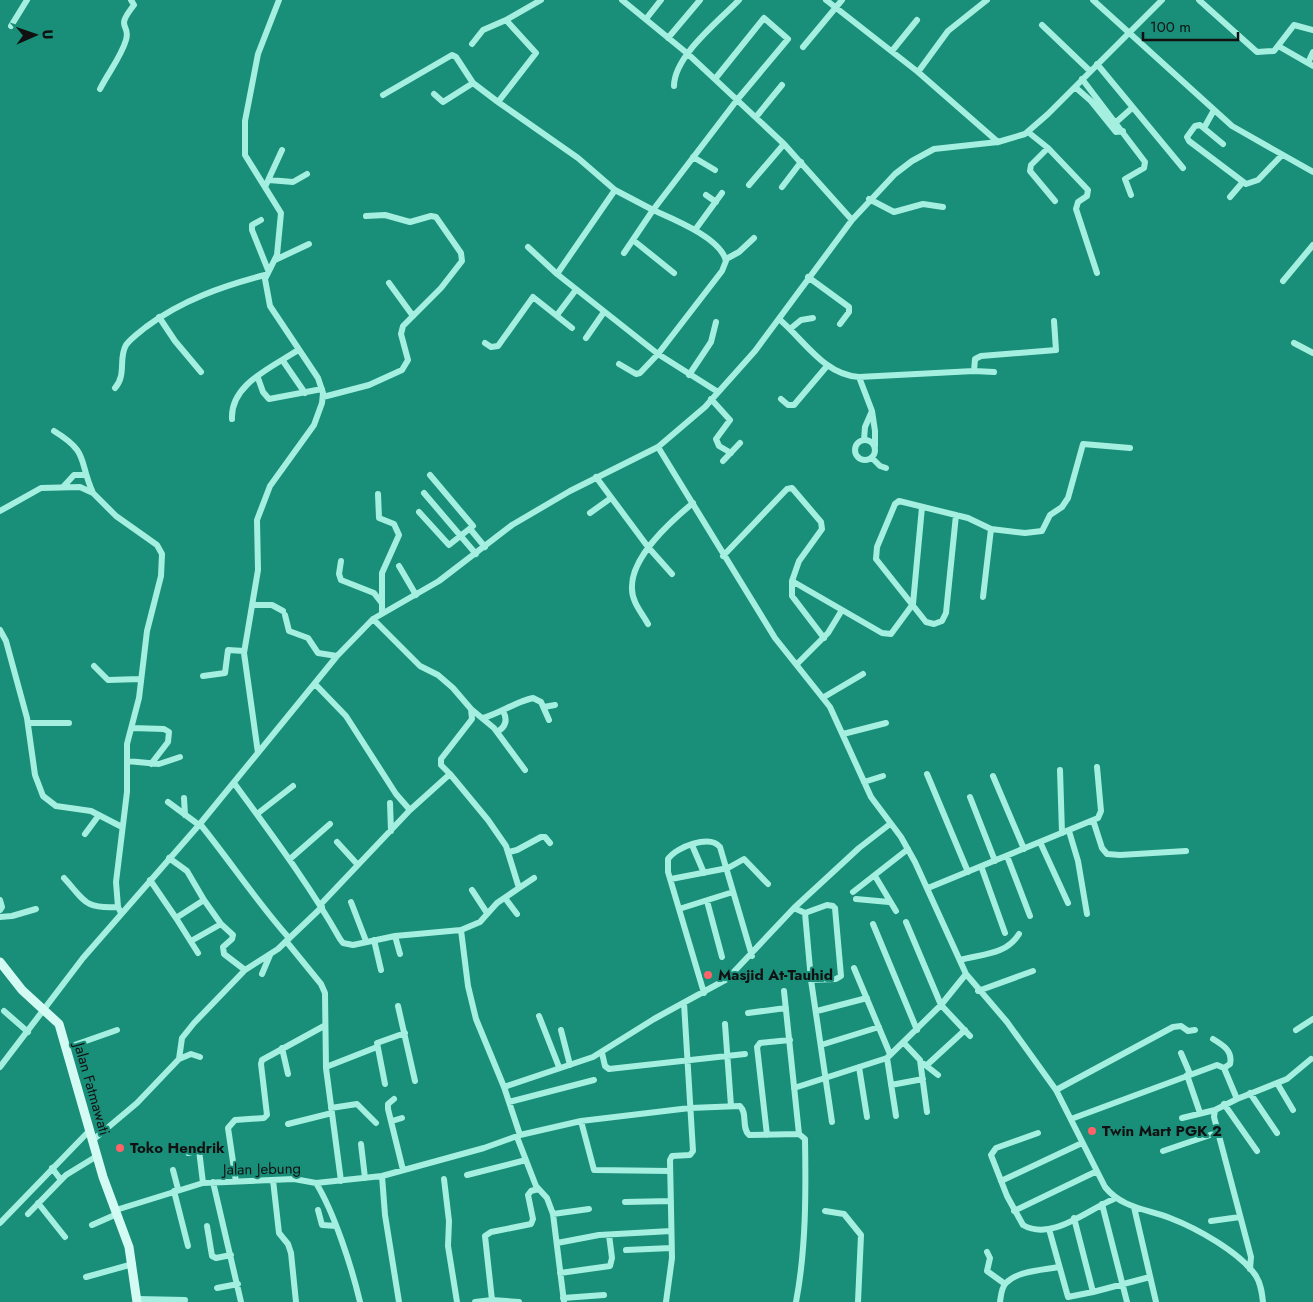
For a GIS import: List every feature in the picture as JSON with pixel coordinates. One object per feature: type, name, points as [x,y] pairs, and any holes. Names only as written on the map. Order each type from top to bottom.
[{"type":"street","points":[[11,26],[27,0]]},
{"type":"street","points":[[100,88],[126,41],[123,21],[134,5],[131,0]]},
{"type":"street","points":[[258,753],[244,651],[258,570],[256,531],[260,510],[270,486],[314,425],[320,413],[322,397],[322,389],[318,378],[270,306],[265,285],[267,272],[275,260],[278,248],[281,213],[245,155],[245,120],[260,44],[279,0]]},
{"type":"street","points":[[472,44],[486,28],[506,20],[541,0]]},
{"type":"street","points":[[622,0],[688,54],[784,144],[852,220]]},
{"type":"street","points":[[646,19],[661,0]]},
{"type":"street","points":[[668,38],[700,0]]},
{"type":"street","points":[[674,86],[677,70],[688,54],[739,0]]},
{"type":"street","points":[[826,0],[918,72],[998,142]]},
{"type":"street","points":[[803,47],[842,0]]},
{"type":"street","points":[[918,72],[948,31],[987,0]]},
{"type":"street","points":[[1093,0],[1232,126],[1313,172]]},
{"type":"street","points":[[0,1067],[83,958],[199,825],[316,685],[337,656],[373,619],[416,595],[476,554],[512,526],[596,477],[658,447],[711,399],[756,351],[808,277],[852,220],[895,174],[926,152],[945,147],[998,142],[1019,137],[1028,132],[1162,0]]},
{"type":"street","points":[[1198,0],[1257,52],[1274,52],[1280,47],[1291,26],[1298,25],[1313,30]]},
{"type":"street","points":[[624,252],[693,157],[788,39],[764,18],[715,79]]},
{"type":"street","points":[[498,102],[536,53],[506,20]]},
{"type":"street","points":[[892,51],[917,20]]},
{"type":"street","points":[[1042,25],[1090,72]]},
{"type":"street","points":[[1280,47],[1311,64],[1313,52]]},
{"type":"street","points":[[383,95],[452,55],[456,57],[473,84],[578,158],[614,190],[695,230],[715,246],[726,259]]},
{"type":"street","points":[[1097,64],[1183,168]]},
{"type":"street","points":[[1082,79],[1114,124],[1116,132],[1123,131],[1146,163],[1144,168],[1125,179],[1131,195]]},
{"type":"street","points":[[434,94],[443,102],[473,84]]},
{"type":"street","points":[[756,118],[782,85]]},
{"type":"street","points":[[1075,87],[1114,124]]},
{"type":"street","points":[[1114,124],[1132,108]]},
{"type":"street","points":[[1204,128],[1214,110]]},
{"type":"street","points":[[1223,144],[1204,128],[1195,126],[1188,135],[1188,140],[1242,183],[1251,184],[1258,180],[1282,155]]},
{"type":"street","points":[[1028,132],[1048,148],[1088,190],[1087,196],[1078,202],[1076,209],[1097,274]]},
{"type":"street","points":[[749,185],[784,144]]},
{"type":"street","points":[[1048,148],[1031,165],[1030,171],[1055,201]]},
{"type":"street","points":[[265,187],[282,150]]},
{"type":"street","points":[[693,157],[715,170]]},
{"type":"street","points":[[782,187],[801,162]]},
{"type":"street","points":[[269,180],[293,182],[307,174]]},
{"type":"street","points":[[1230,197],[1242,183]]},
{"type":"street","points":[[557,274],[614,190]]},
{"type":"street","points":[[695,230],[722,193]]},
{"type":"street","points":[[706,195],[716,202]]},
{"type":"street","points":[[869,200],[891,211],[923,204],[943,207]]},
{"type":"street","points":[[322,397],[369,385],[402,370],[408,360],[401,330],[442,288],[462,261],[461,253],[436,217],[431,216],[410,222],[384,215],[366,216]]},
{"type":"street","points":[[260,220],[252,226],[252,230],[267,272]]},
{"type":"street","points":[[619,364],[639,374],[658,354],[722,271],[726,259],[740,252],[754,238]]},
{"type":"street","points":[[633,240],[674,273]]},
{"type":"street","points":[[275,260],[309,244]]},
{"type":"street","points":[[1283,281],[1313,245]]},
{"type":"street","points":[[528,248],[575,291],[658,354],[718,392]]},
{"type":"street","points":[[115,388],[122,379],[123,354],[128,343],[159,317],[187,301],[267,272]]},
{"type":"street","points":[[808,277],[849,307],[849,312],[840,324]]},
{"type":"street","points":[[389,283],[414,316]]},
{"type":"street","points":[[557,315],[575,291]]},
{"type":"street","points":[[486,343],[490,347],[498,346],[532,298],[536,298],[572,328]]},
{"type":"street","points":[[586,338],[604,312]]},
{"type":"street","points":[[159,317],[175,341],[201,372]]},
{"type":"street","points":[[790,329],[801,320],[813,318]]},
{"type":"street","points":[[779,319],[827,366],[841,374],[860,377],[974,371],[994,372]]},
{"type":"street","points":[[974,371],[975,359],[981,356],[1056,350],[1054,321]]},
{"type":"street","points":[[689,375],[710,342],[716,322]]},
{"type":"street","points":[[1294,344],[1313,353]]},
{"type":"street","points":[[232,419],[233,402],[245,386],[298,350]]},
{"type":"street","points":[[283,361],[305,393]]},
{"type":"street","points":[[781,400],[788,405],[794,405],[827,366]]},
{"type":"street","points":[[860,377],[872,411],[875,431],[875,446],[875,453],[872,458],[866,461],[860,460],[855,455],[854,448],[858,442],[870,441],[875,446]]},
{"type":"street","points":[[258,378],[263,392],[268,399],[322,389]]},
{"type":"street","points":[[711,399],[730,420],[716,439],[719,446],[731,453]]},
{"type":"street","points":[[864,440],[865,427],[872,411]]},
{"type":"street","points":[[54,431],[77,448],[85,463],[86,475],[93,493]]},
{"type":"street","points":[[723,461],[740,443]]},
{"type":"street","points":[[956,515],[945,618],[938,623],[929,624],[878,563],[876,551],[896,502],[901,501],[973,519],[991,529],[1025,533],[1042,530],[1050,515],[1062,507],[1068,498],[1083,444],[1130,448]]},
{"type":"street","points":[[658,447],[723,556],[775,638],[824,697],[876,806],[908,849],[928,888],[966,974],[1006,1022],[1056,1090],[1071,1118],[1095,1172],[1114,1198],[1134,1207],[1169,1218],[1198,1232],[1233,1253],[1250,1269],[1259,1282],[1263,1302]]},
{"type":"street","points":[[872,458],[876,463],[886,468]]},
{"type":"street","points":[[63,487],[74,475],[86,475]]},
{"type":"street","points":[[419,512],[449,544],[471,530],[473,523],[430,475]]},
{"type":"street","points":[[596,477],[648,547],[672,574]]},
{"type":"street","points":[[0,511],[41,488],[80,487],[93,493],[116,516],[157,545],[162,554],[161,576],[147,631],[139,698],[128,744],[127,792],[116,882],[118,907],[122,913]]},
{"type":"street","points":[[723,556],[787,489],[792,488],[822,525],[820,534],[799,561],[792,581],[792,596],[824,638]]},
{"type":"street","points":[[424,493],[463,536],[476,554]]},
{"type":"street","points":[[378,494],[379,518],[394,524],[398,534],[382,573],[382,613]]},
{"type":"street","points":[[590,513],[611,498]]},
{"type":"street","points":[[648,624],[634,599],[632,590],[635,572],[648,547],[693,503]]},
{"type":"street","points":[[792,581],[888,635],[896,630],[913,604],[922,507]]},
{"type":"street","points":[[983,597],[991,529]]},
{"type":"street","points":[[471,530],[485,547]]},
{"type":"street","points":[[341,561],[339,574],[341,580],[374,593],[381,602]]},
{"type":"street","points":[[399,566],[416,595]]},
{"type":"street","points":[[253,605],[272,605],[284,613],[289,631],[308,638],[318,653],[337,656]]},
{"type":"street","points":[[797,664],[824,638],[842,610]]},
{"type":"street","points":[[373,619],[420,666],[438,675],[471,709],[497,732],[525,770]]},
{"type":"street","points":[[0,630],[6,641],[28,722],[35,775],[46,800],[56,806],[84,810],[99,815],[122,827]]},
{"type":"street","points":[[203,676],[226,673],[228,650],[244,651]]},
{"type":"street","points":[[94,666],[108,680],[140,679]]},
{"type":"street","points":[[824,697],[863,674]]},
{"type":"street","points":[[316,685],[346,716],[396,794],[410,810]]},
{"type":"street","points":[[482,718],[502,711],[513,703],[533,698],[539,699],[550,720]]},
{"type":"street","points":[[544,707],[555,704]]},
{"type":"street","points":[[471,709],[470,723],[441,759],[441,765],[488,820],[509,852],[519,888]]},
{"type":"street","points":[[497,732],[505,726],[506,720],[502,711]]},
{"type":"street","points":[[28,722],[69,723]]},
{"type":"street","points":[[843,734],[886,723]]},
{"type":"street","points":[[132,728],[164,729],[169,732],[168,742],[151,764]]},
{"type":"street","points":[[127,761],[159,764],[180,757]]},
{"type":"street","points":[[928,888],[1093,820],[1101,814],[1096,768]]},
{"type":"street","points":[[1060,770],[1062,833]]},
{"type":"street","points":[[179,1060],[182,1038],[245,970],[270,955],[287,940],[410,810],[450,774]]},
{"type":"street","points":[[927,774],[968,872]]},
{"type":"street","points":[[864,782],[883,776]]},
{"type":"street","points":[[993,776],[1024,849]]},
{"type":"street","points":[[234,783],[290,858],[344,942],[353,944],[395,936],[461,930],[480,922],[487,913],[505,898],[534,878]]},
{"type":"street","points":[[257,814],[293,786]]},
{"type":"street","points":[[970,796],[995,860]]},
{"type":"street","points":[[184,798],[185,815]]},
{"type":"street","points":[[168,802],[199,825],[230,861],[263,910],[324,988],[326,1067],[341,1181]]},
{"type":"street","points":[[390,803],[391,831]]},
{"type":"street","points":[[85,834],[99,815]]},
{"type":"street","points":[[1093,820],[1102,848],[1107,854],[1186,851]]},
{"type":"street","points":[[290,858],[330,824]]},
{"type":"street","points":[[504,1087],[602,1053],[654,1018],[684,1004],[727,979],[752,956],[794,908],[859,848],[890,824]]},
{"type":"street","points":[[1069,831],[1078,860],[1087,914]]},
{"type":"street","points":[[509,852],[517,850],[541,837],[550,843]]},
{"type":"street","points":[[704,993],[671,879],[668,866],[670,856],[692,845],[706,841],[717,843],[728,868],[752,956]]},
{"type":"street","points":[[337,842],[358,866]]},
{"type":"street","points":[[1040,842],[1068,903]]},
{"type":"street","points":[[692,845],[704,873]]},
{"type":"street","points":[[853,892],[908,849]]},
{"type":"street","points":[[1007,856],[1030,916]]},
{"type":"street","points":[[169,858],[187,871],[204,900],[233,937],[223,948],[224,954],[245,970]]},
{"type":"street","points":[[671,879],[728,868],[744,859],[768,884]]},
{"type":"street","points":[[982,866],[1005,933]]},
{"type":"street","points":[[875,876],[896,911]]},
{"type":"street","points":[[64,878],[89,905],[102,908],[118,907]]},
{"type":"street","points":[[150,880],[198,953]]},
{"type":"street","points":[[472,890],[487,913]]},
{"type":"street","points":[[679,909],[733,892]]},
{"type":"street","points":[[505,898],[517,914]]},
{"type":"street","points":[[0,900],[2,907],[0,910]]},
{"type":"street","points":[[176,918],[204,900]]},
{"type":"street","points":[[856,900],[889,902]]},
{"type":"street","points":[[707,901],[722,957]]},
{"type":"street","points":[[351,902],[366,941]]},
{"type":"street","points":[[794,908],[805,913],[827,906],[835,908],[841,976],[836,980],[811,980]]},
{"type":"street","points":[[0,916],[12,916],[36,909]]},
{"type":"street","points":[[805,913],[811,980],[832,1122]]},
{"type":"street","points":[[906,922],[941,1006],[967,1033],[924,1064]]},
{"type":"street","points":[[191,941],[221,924]]},
{"type":"street","points":[[872,924],[917,1030]]},
{"type":"street","points":[[461,930],[468,986],[476,1019],[504,1087],[526,1160],[538,1189],[547,1198],[553,1214],[564,1300],[604,1295]]},
{"type":"street","points":[[960,960],[1005,949],[1019,934]]},
{"type":"street","points":[[395,936],[400,954]]},
{"type":"street","points":[[374,940],[382,970]]},
{"type":"street","points":[[262,974],[270,955]]},
{"type":"street","name":"Jalan Fatmawati","points":[[0,962],[22,990],[59,1024],[97,1156],[129,1247],[137,1301]]},
{"type":"street","points":[[854,968],[879,1027],[888,1056],[896,1116]]},
{"type":"street","points":[[978,990],[1033,971]]},
{"type":"street","points":[[794,1088],[888,1056],[904,1043],[941,1006],[966,974]]},
{"type":"street","points":[[784,991],[800,1134],[805,1139],[806,1169],[800,1278],[796,1302]]},
{"type":"street","points":[[817,1011],[867,998]]},
{"type":"street","points":[[666,1302],[672,1248],[671,1156],[690,1155],[693,1153],[684,1004]]},
{"type":"street","points":[[398,1006],[415,1081]]},
{"type":"street","points":[[748,1013],[786,1008]]},
{"type":"street","points":[[4,1011],[28,1032]]},
{"type":"street","points":[[540,1016],[559,1067]]},
{"type":"street","points":[[1296,1030],[1313,1019]]},
{"type":"street","points":[[726,1024],[730,1106]]},
{"type":"street","points":[[236,1182],[228,1131],[229,1125],[234,1120],[266,1117],[261,1062],[282,1048],[324,1026]]},
{"type":"street","points":[[1056,1090],[1173,1027],[1181,1026],[1188,1031],[1195,1030]]},
{"type":"street","points":[[822,1045],[879,1027]]},
{"type":"street","points":[[66,1048],[117,1030]]},
{"type":"street","points":[[561,1030],[570,1065]]},
{"type":"street","points":[[385,1084],[377,1047],[379,1041],[405,1033]]},
{"type":"street","points":[[1213,1039],[1230,1054],[1230,1064],[1224,1068]]},
{"type":"street","points":[[767,1135],[757,1047],[760,1044],[790,1040]]},
{"type":"street","points":[[904,1043],[924,1064],[938,1075]]},
{"type":"street","points":[[326,1067],[377,1047]]},
{"type":"street","points":[[282,1048],[288,1074]]},
{"type":"street","points":[[602,1053],[605,1066],[609,1069],[745,1054]]},
{"type":"street","points":[[1181,1053],[1200,1113]]},
{"type":"street","points":[[92,1140],[137,1103],[179,1060],[191,1054],[200,1057]]},
{"type":"street","points":[[1182,1118],[1215,1110],[1237,1098],[1277,1083],[1290,1077],[1311,1059]]},
{"type":"street","points":[[924,1064],[923,1079],[928,1112]]},
{"type":"street","points":[[1071,1118],[1218,1065],[1224,1068],[1237,1098]]},
{"type":"street","points":[[859,1067],[867,1117]]},
{"type":"street","points":[[892,1084],[923,1079]]},
{"type":"street","points":[[509,1102],[594,1080]]},
{"type":"street","points":[[1277,1083],[1293,1110]]},
{"type":"street","points":[[1250,1093],[1277,1133]]},
{"type":"street","points":[[394,1100],[388,1106],[403,1170]]},
{"type":"street","points":[[288,1124],[357,1104],[376,1123]]},
{"type":"street","points":[[1224,1104],[1257,1150]]},
{"type":"street","points":[[316,1183],[382,1176],[518,1136],[581,1121],[690,1108],[730,1106],[743,1109],[747,1134],[800,1134]]},
{"type":"street","points":[[1215,1110],[1214,1117],[1251,1257],[1250,1269]]},
{"type":"street","points":[[392,1121],[402,1118]]},
{"type":"street","points":[[581,1121],[594,1170],[603,1172],[670,1172]]},
{"type":"street","points":[[0,1223],[90,1130]]},
{"type":"street","points":[[1163,1151],[1219,1132]]},
{"type":"street","points":[[1038,1133],[993,1150],[991,1157],[1014,1211],[1020,1221],[1027,1227],[1049,1229],[1114,1198]]},
{"type":"street","points":[[1001,1181],[1082,1143]]},
{"type":"street","points":[[360,1144],[365,1178]]},
{"type":"street","points":[[188,1153],[210,1147]]},
{"type":"street","points":[[199,1150],[203,1183]]},
{"type":"street","points":[[28,1214],[61,1180],[78,1166],[97,1156]]},
{"type":"street","points":[[467,1175],[526,1160]]},
{"type":"street","points":[[52,1168],[61,1180]]},
{"type":"street","points":[[173,1170],[188,1246]]},
{"type":"street","points":[[1014,1211],[1095,1172]]},
{"type":"street","points":[[382,1176],[385,1215],[399,1302]]},
{"type":"street","points":[[444,1179],[449,1221],[448,1246],[456,1302]]},
{"type":"street","points":[[273,1180],[279,1233],[288,1244],[291,1253],[296,1302]]},
{"type":"street","name":"Jalan Jebung","points":[[92,1226],[116,1212],[176,1190],[203,1183],[273,1180],[304,1180],[316,1183],[324,1196],[336,1226],[360,1302]]},
{"type":"street","points":[[213,1182],[241,1302]]},
{"type":"street","points":[[492,1300],[485,1236],[492,1232],[531,1224],[533,1219],[528,1195],[531,1191],[538,1189]]},
{"type":"street","points":[[624,1202],[670,1201]]},
{"type":"street","points":[[38,1204],[65,1237]]},
{"type":"street","points":[[1102,1204],[1127,1302]]},
{"type":"street","points":[[1134,1207],[1156,1302]]},
{"type":"street","points":[[553,1214],[589,1209]]},
{"type":"street","points":[[318,1210],[322,1224],[336,1226]]},
{"type":"street","points":[[824,1211],[844,1214],[862,1235],[858,1302]]},
{"type":"street","points":[[1211,1222],[1240,1217]]},
{"type":"street","points":[[1074,1218],[1093,1292]]},
{"type":"street","points":[[207,1226],[212,1256],[216,1258],[231,1255]]},
{"type":"street","points":[[1049,1229],[1068,1297],[1150,1277]]},
{"type":"street","points":[[557,1244],[609,1235],[671,1231]]},
{"type":"street","points":[[560,1273],[610,1266],[612,1258],[609,1235]]},
{"type":"street","points":[[626,1250],[672,1248]]},
{"type":"street","points":[[987,1252],[990,1260],[987,1270],[1005,1284]]},
{"type":"street","points":[[86,1277],[133,1264]]},
{"type":"street","points":[[1000,1302],[1005,1284],[1021,1275],[1060,1267]]},
{"type":"street","points":[[217,1288],[238,1284]]},
{"type":"street","points":[[137,1301],[185,1300]]},
{"type":"street","points":[[475,1302],[492,1300],[519,1302]]},
{"type":"place","name":"Masjid At-Tauhid","points":[[708,975]]},
{"type":"place","name":"Twin Mart PGK 2","points":[[1092,1131]]},
{"type":"place","name":"Toko Hendrik","points":[[120,1148]]}]
